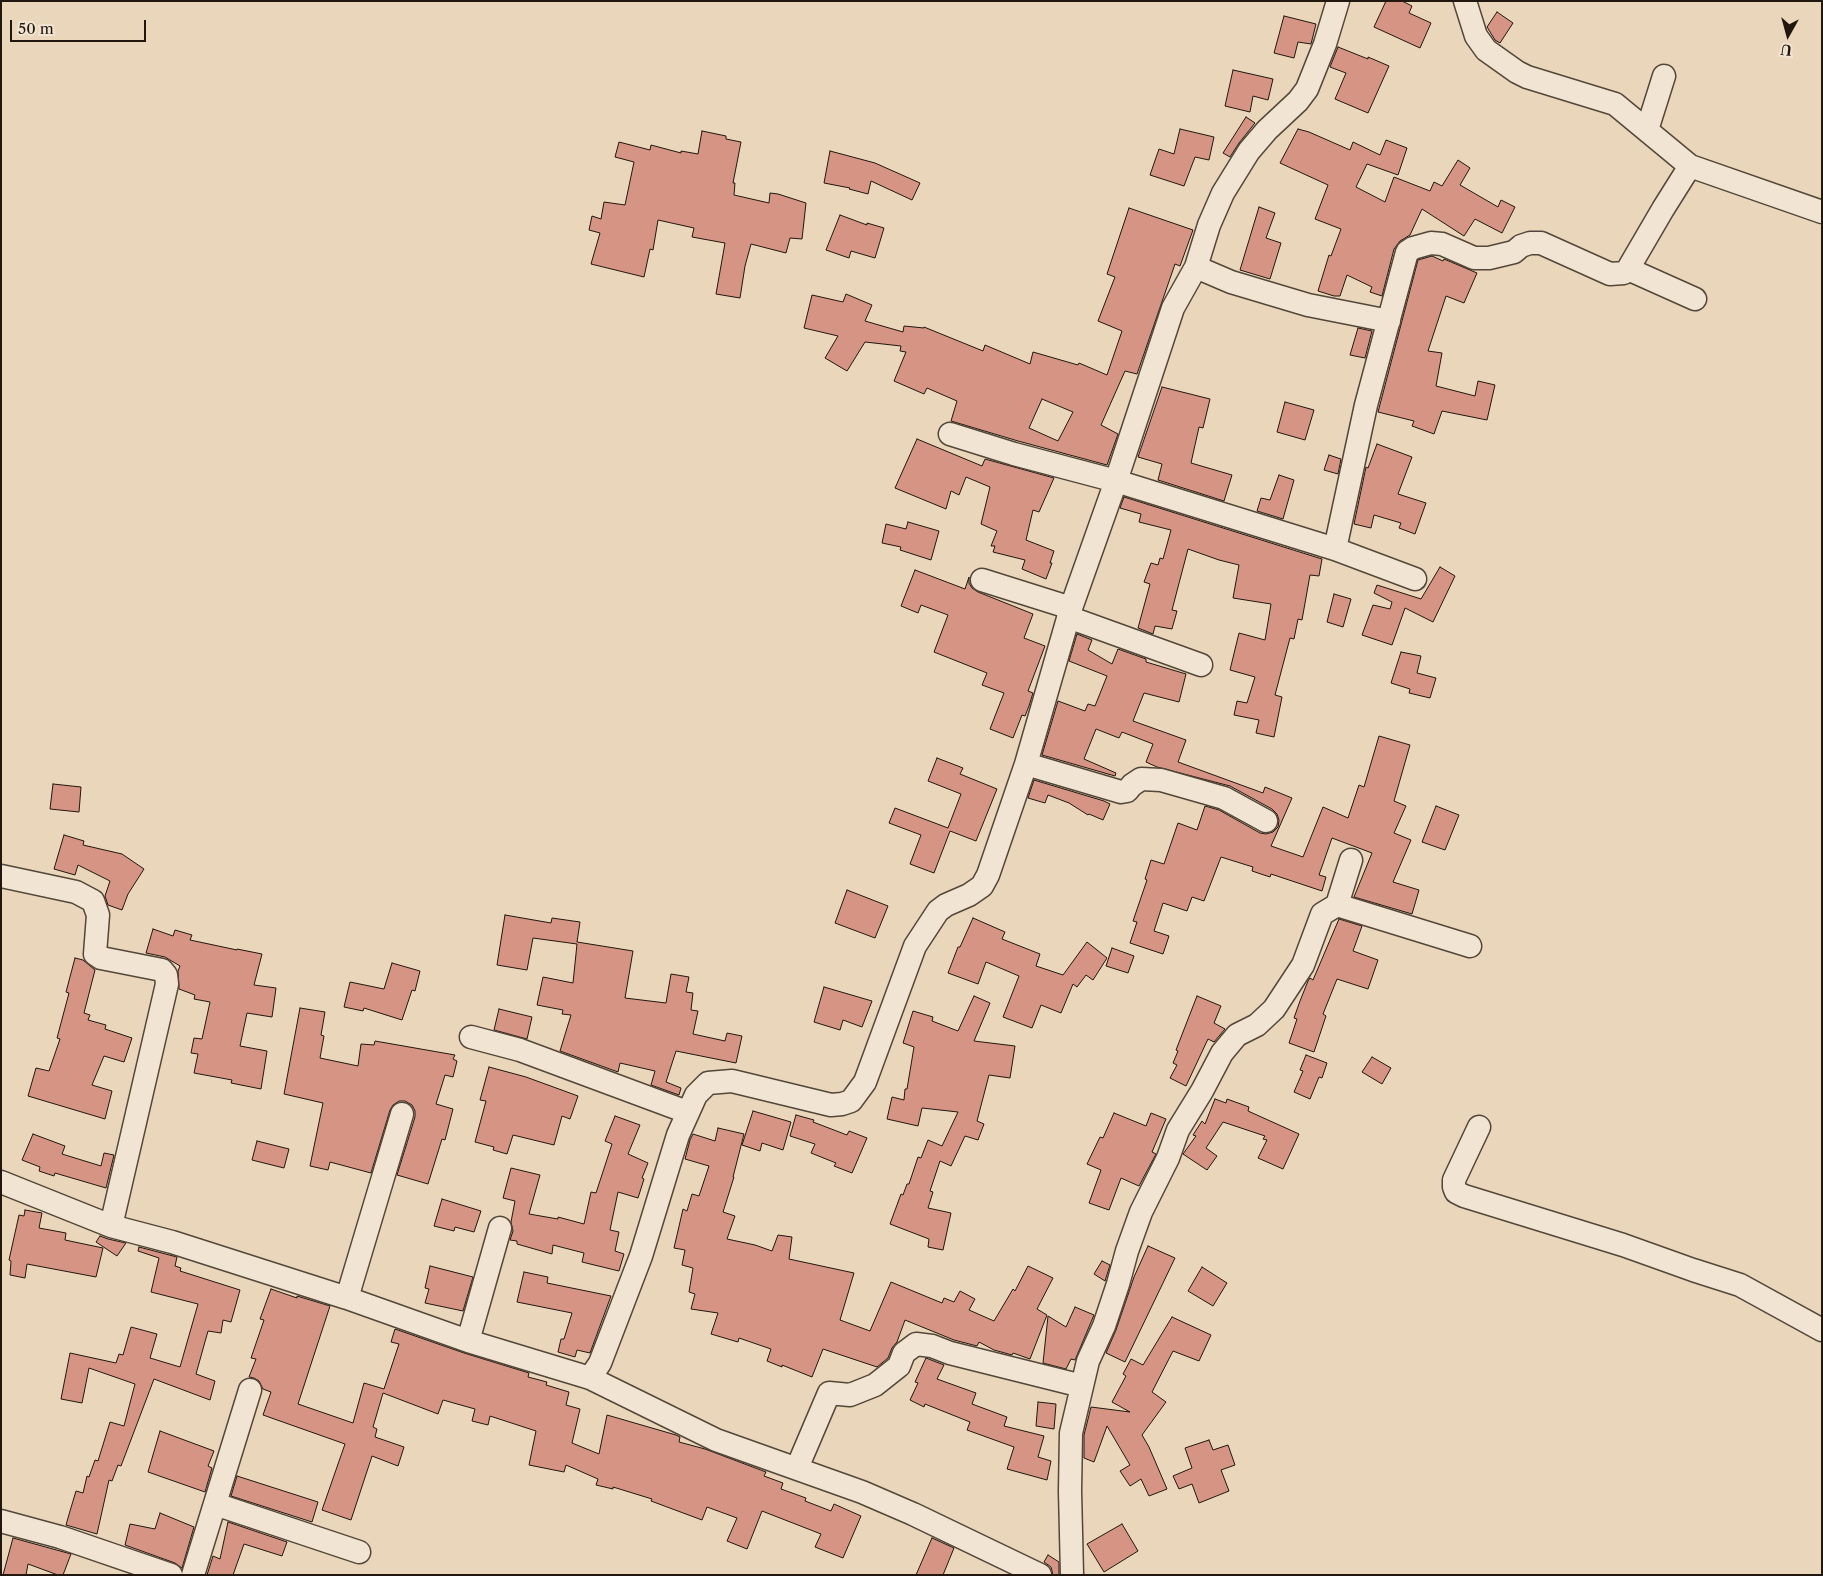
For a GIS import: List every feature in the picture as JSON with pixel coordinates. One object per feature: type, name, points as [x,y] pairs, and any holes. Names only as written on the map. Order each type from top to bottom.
[{"type":"street","points":[[1465,1],[1476,36],[1486,50],[1526,77],[1610,101],[1619,106],[1690,166],[1822,212]]},
{"type":"street","points":[[590,1378],[600,1363],[641,1256],[678,1135],[696,1095],[708,1083],[732,1081],[831,1105],[851,1101],[866,1082],[915,946],[938,911],[946,905],[978,890],[988,875],[1026,764],[1069,612],[1116,481],[1173,308],[1196,267],[1209,225],[1223,193],[1249,151],[1307,89],[1325,44],[1335,2]]},
{"type":"street","points":[[1647,130],[1664,76]]},
{"type":"street","points":[[1335,549],[1366,405],[1407,252],[1413,248],[1431,243],[1442,244],[1474,258],[1488,258],[1514,252],[1521,246],[1530,243],[1540,243],[1610,274],[1624,273],[1690,166]]},
{"type":"street","points":[[1196,267],[1231,282],[1308,305],[1389,321]]},
{"type":"street","points":[[1628,269],[1695,299]]},
{"type":"street","points":[[950,434],[1014,454],[1116,481],[1335,549],[1415,578]]},
{"type":"street","points":[[982,580],[1069,612],[1202,665]]},
{"type":"street","points":[[1026,764],[1121,792],[1126,791],[1141,779],[1161,780],[1224,798],[1266,820]]},
{"type":"street","points":[[1072,1575],[1071,1433],[1088,1361],[1104,1326],[1141,1212],[1168,1158],[1178,1130],[1222,1053],[1237,1035],[1258,1025],[1274,1009],[1303,965],[1322,914],[1338,905],[1350,860]]},
{"type":"street","points":[[1,876],[76,892],[93,901],[98,915],[95,954],[101,958],[162,970],[166,976],[167,984],[111,1226]]},
{"type":"street","points":[[1338,905],[1470,946]]},
{"type":"street","points":[[470,1037],[520,1050],[687,1112]]},
{"type":"street","points":[[347,1298],[402,1114]]},
{"type":"street","points":[[1479,1127],[1454,1180],[1456,1192],[1623,1245],[1740,1285],[1822,1330]]},
{"type":"street","points":[[1,1182],[111,1226],[172,1242],[347,1298],[468,1341],[590,1378],[716,1440],[862,1492],[1040,1575]]},
{"type":"street","points":[[468,1341],[500,1228]]},
{"type":"street","points":[[797,1468],[829,1393],[850,1395],[875,1385],[899,1366],[904,1353],[916,1344],[932,1346],[950,1354],[1082,1386]]},
{"type":"street","points":[[193,1575],[250,1390]]},
{"type":"street","points":[[215,1504],[359,1552]]},
{"type":"street","points":[[1,1520],[60,1537],[171,1575]]},
{"type":"building","points":[[1386,1],[1402,1],[1412,6],[1409,13],[1431,23],[1420,48],[1374,27]]},
{"type":"building","points":[[1497,12],[1513,23],[1500,43],[1495,40],[1487,27]]},
{"type":"building","points":[[1284,16],[1316,24],[1311,44],[1298,42],[1294,58],[1274,53]]},
{"type":"building","points":[[1338,47],[1389,66],[1368,113],[1335,99],[1346,73],[1330,67]]},
{"type":"building","points":[[1233,70],[1273,79],[1268,100],[1253,96],[1250,112],[1225,106]]},
{"type":"building","points":[[1246,117],[1255,123],[1230,157],[1223,153]]},
{"type":"building","points":[[1180,129],[1214,137],[1209,160],[1195,157],[1184,186],[1150,175],[1159,149],[1174,154]]},
{"type":"building","points":[[1298,129],[1350,150],[1353,142],[1380,155],[1386,140],[1407,148],[1398,175],[1367,164],[1356,187],[1385,202],[1394,177],[1430,191],[1434,182],[1442,186],[1458,160],[1470,168],[1460,185],[1498,207],[1501,200],[1515,207],[1502,233],[1475,219],[1464,236],[1422,209],[1410,235],[1400,241],[1394,249],[1382,296],[1370,292],[1372,287],[1347,275],[1340,296],[1318,291],[1329,255],[1331,256],[1341,229],[1315,219],[1328,185],[1280,163]]},
{"type":"building","points":[[702,131],[726,136],[726,139],[741,142],[733,183],[735,183],[734,195],[769,203],[770,193],[806,203],[802,239],[790,238],[786,253],[751,244],[740,298],[716,294],[725,243],[692,237],[694,228],[658,220],[653,250],[650,249],[644,277],[591,264],[600,233],[589,230],[592,216],[601,219],[604,202],[625,205],[634,162],[615,157],[619,142],[650,150],[651,145],[681,153],[681,151],[698,154]]},
{"type":"building","points":[[830,151],[875,163],[920,183],[912,200],[871,181],[868,194],[824,183]]},
{"type":"building","points":[[1259,207],[1275,213],[1266,238],[1281,243],[1270,279],[1240,270]]},
{"type":"building","points":[[1129,208],[1193,230],[1180,266],[1175,264],[1137,374],[1125,371],[1101,425],[1118,434],[1107,465],[951,421],[957,401],[927,388],[924,394],[894,381],[906,352],[900,351],[901,346],[865,342],[847,371],[825,358],[838,336],[804,328],[812,295],[843,302],[846,294],[872,305],[865,321],[903,332],[904,326],[924,327],[983,351],[985,345],[1030,364],[1033,352],[1078,365],[1079,363],[1107,375],[1122,331],[1098,321],[1115,277],[1107,274]],"holes":[[[1042,399],[1073,412],[1058,441],[1029,428]]]},
{"type":"building","points":[[840,215],[867,225],[867,223],[884,228],[875,258],[851,251],[849,258],[826,250]]},
{"type":"building","points":[[1432,256],[1477,273],[1464,303],[1446,296],[1428,351],[1442,353],[1436,386],[1475,396],[1478,381],[1495,385],[1487,420],[1442,411],[1434,434],[1412,426],[1414,421],[1378,412],[1418,260]]},
{"type":"building","points":[[1358,328],[1372,331],[1365,358],[1350,355]]},
{"type":"building","points":[[1162,387],[1210,399],[1203,428],[1199,427],[1191,463],[1232,475],[1224,501],[1158,480],[1162,464],[1138,457]]},
{"type":"building","points":[[1285,402],[1314,410],[1305,440],[1277,432]]},
{"type":"building","points":[[917,439],[982,466],[985,459],[1054,478],[1039,512],[1033,510],[1026,540],[1054,551],[1046,579],[1022,569],[1025,560],[993,552],[995,546],[991,546],[997,531],[981,524],[990,487],[966,477],[959,495],[951,491],[946,509],[895,488]]},
{"type":"building","points":[[1377,444],[1412,457],[1398,494],[1426,503],[1415,534],[1399,528],[1401,523],[1374,515],[1371,528],[1354,524],[1366,467],[1368,468]]},
{"type":"building","points":[[1329,455],[1341,459],[1338,474],[1324,470]]},
{"type":"building","points":[[1279,475],[1294,480],[1283,519],[1257,511],[1261,498],[1270,500]]},
{"type":"building","points":[[1124,497],[1322,559],[1319,576],[1310,575],[1302,620],[1298,619],[1294,639],[1290,638],[1275,695],[1282,697],[1274,737],[1256,733],[1259,720],[1234,715],[1237,701],[1247,703],[1255,677],[1230,670],[1239,633],[1265,640],[1271,604],[1233,598],[1239,565],[1188,549],[1172,610],[1177,611],[1172,629],[1155,626],[1153,634],[1138,628],[1150,584],[1144,582],[1151,563],[1158,565],[1160,558],[1163,559],[1171,530],[1139,522],[1141,514],[1120,508]]},
{"type":"building","points":[[908,522],[939,531],[931,560],[900,550],[901,547],[882,543],[886,524],[906,529]]},
{"type":"building","points":[[1440,567],[1455,576],[1433,622],[1405,608],[1392,645],[1362,635],[1373,605],[1390,609],[1392,602],[1374,593],[1377,585],[1421,599]]},
{"type":"building","points":[[915,570],[965,589],[969,577],[969,583],[972,588],[978,592],[1033,614],[1024,638],[1045,646],[1028,691],[1033,693],[1029,706],[1025,716],[1022,715],[1013,738],[990,729],[1004,693],[982,685],[987,673],[934,652],[948,615],[921,605],[918,613],[901,606]]},
{"type":"building","points":[[1334,594],[1351,599],[1343,627],[1327,622]]},
{"type":"building","points":[[1077,634],[1092,640],[1088,650],[1112,664],[1118,649],[1146,659],[1146,662],[1186,674],[1179,702],[1144,693],[1133,721],[1186,740],[1178,762],[1263,793],[1265,787],[1292,798],[1271,846],[1303,857],[1323,807],[1348,818],[1359,785],[1364,787],[1379,736],[1410,745],[1394,801],[1406,806],[1394,833],[1411,840],[1393,882],[1419,890],[1412,914],[1354,897],[1372,853],[1332,838],[1319,875],[1326,877],[1322,891],[1271,874],[1270,877],[1252,871],[1253,867],[1221,857],[1204,901],[1192,897],[1187,911],[1163,903],[1154,931],[1169,936],[1163,954],[1130,943],[1137,922],[1133,921],[1147,880],[1145,879],[1151,860],[1164,864],[1178,823],[1197,830],[1205,806],[1219,810],[1260,833],[1273,832],[1278,827],[1279,820],[1277,814],[1272,809],[1230,786],[1157,767],[1146,762],[1153,744],[1122,732],[1119,738],[1096,729],[1084,759],[1116,773],[1115,776],[1042,755],[1058,701],[1085,711],[1088,704],[1095,706],[1107,676],[1069,661]]},
{"type":"building","points":[[1401,652],[1421,656],[1417,673],[1436,678],[1430,698],[1409,693],[1410,689],[1391,683]]},
{"type":"building","points":[[937,758],[963,768],[960,774],[997,789],[976,841],[950,831],[934,873],[910,864],[921,835],[889,823],[895,808],[948,828],[961,794],[928,781]]},
{"type":"building","points":[[1034,780],[1110,804],[1103,820],[1088,815],[1069,803],[1048,795],[1045,803],[1028,798]]},
{"type":"building","points":[[53,784],[81,787],[79,812],[50,809]]},
{"type":"building","points":[[1436,806],[1459,815],[1445,850],[1422,842]]},
{"type":"building","points":[[64,835],[84,841],[83,845],[122,854],[144,869],[128,894],[122,910],[108,905],[105,896],[110,881],[78,865],[75,875],[54,869]]},
{"type":"building","points":[[847,890],[888,906],[875,938],[835,923]]},
{"type":"building","points":[[505,915],[551,923],[552,918],[580,922],[577,942],[633,951],[625,998],[666,1003],[671,974],[689,977],[686,992],[693,993],[691,1010],[698,1011],[693,1034],[725,1041],[727,1033],[742,1036],[736,1063],[676,1051],[666,1082],[681,1088],[679,1095],[651,1085],[655,1071],[620,1063],[618,1072],[560,1051],[571,1015],[562,1014],[563,1010],[537,1005],[543,977],[573,983],[577,944],[533,938],[527,970],[497,965]]},
{"type":"building","points":[[973,918],[1005,932],[1002,939],[1040,954],[1036,966],[1063,975],[1087,942],[1107,958],[1093,980],[1086,975],[1077,987],[1073,984],[1061,1013],[1041,1005],[1032,1028],[1003,1017],[1019,976],[986,962],[978,984],[948,973],[958,947],[960,947]]},
{"type":"building","points":[[1339,919],[1362,926],[1353,951],[1378,960],[1368,989],[1337,979],[1323,1014],[1326,1016],[1314,1052],[1289,1043],[1297,1019],[1294,1018],[1308,981],[1310,978],[1313,980]]},
{"type":"building","points":[[153,929],[173,936],[175,930],[192,935],[190,940],[262,954],[254,985],[276,988],[272,1017],[247,1013],[240,1046],[267,1051],[261,1089],[231,1083],[232,1080],[194,1073],[198,1054],[191,1053],[194,1038],[202,1039],[210,1002],[194,999],[195,995],[179,989],[178,971],[180,966],[165,957],[146,953]]},
{"type":"building","points":[[1112,948],[1134,956],[1128,973],[1106,966]]},
{"type":"building","points":[[75,958],[83,960],[95,970],[84,1013],[90,1015],[88,1020],[106,1025],[105,1029],[132,1038],[124,1062],[104,1056],[92,1085],[112,1091],[105,1119],[28,1096],[36,1068],[49,1071],[60,1039],[57,1038],[69,993],[66,992]]},
{"type":"building","points":[[392,963],[420,971],[415,991],[412,990],[402,1020],[364,1008],[363,1011],[344,1007],[350,982],[384,989]]},
{"type":"building","points":[[824,987],[872,1001],[862,1027],[843,1020],[840,1030],[814,1022]]},
{"type":"building","points":[[974,996],[990,1003],[974,1041],[1015,1046],[1010,1078],[989,1075],[977,1121],[984,1124],[978,1140],[965,1136],[951,1166],[940,1161],[930,1191],[933,1192],[928,1208],[951,1213],[943,1250],[928,1247],[929,1239],[890,1224],[901,1194],[903,1195],[907,1184],[909,1184],[918,1157],[921,1158],[928,1140],[942,1146],[958,1112],[922,1108],[918,1126],[887,1119],[892,1097],[904,1100],[905,1089],[907,1089],[914,1047],[903,1043],[913,1011],[933,1017],[932,1021],[958,1031]]},
{"type":"building","points":[[1197,996],[1221,1006],[1214,1023],[1225,1029],[1214,1042],[1208,1039],[1186,1086],[1170,1078],[1177,1065],[1173,1063],[1178,1051],[1176,1050]]},
{"type":"building","points":[[300,1008],[325,1012],[321,1035],[324,1036],[320,1058],[358,1066],[361,1044],[374,1045],[375,1041],[455,1055],[453,1059],[457,1061],[453,1077],[445,1075],[436,1104],[453,1109],[445,1140],[442,1139],[428,1184],[397,1175],[415,1117],[412,1105],[405,1101],[399,1101],[390,1110],[371,1173],[330,1162],[328,1170],[310,1166],[323,1103],[284,1094]]},
{"type":"building","points":[[499,1009],[532,1017],[527,1039],[494,1030]]},
{"type":"building","points":[[1306,1055],[1327,1063],[1322,1078],[1319,1077],[1310,1099],[1294,1092],[1303,1071],[1300,1070]]},
{"type":"building","points":[[1372,1057],[1391,1068],[1382,1084],[1362,1072]]},
{"type":"building","points":[[489,1067],[526,1077],[578,1096],[570,1119],[562,1116],[554,1145],[513,1135],[507,1154],[493,1150],[494,1147],[475,1142],[486,1101],[480,1100]]},
{"type":"building","points":[[1215,1099],[1226,1103],[1227,1099],[1249,1107],[1248,1111],[1299,1134],[1283,1169],[1258,1158],[1267,1140],[1263,1139],[1265,1136],[1223,1122],[1206,1148],[1217,1156],[1207,1170],[1183,1154],[1196,1136],[1193,1135],[1202,1121],[1205,1124]]},
{"type":"building","points":[[753,1111],[791,1122],[783,1150],[762,1143],[760,1151],[742,1145]]},
{"type":"building","points":[[1114,1113],[1146,1126],[1151,1113],[1166,1119],[1152,1152],[1156,1154],[1139,1186],[1121,1178],[1109,1210],[1089,1203],[1101,1170],[1087,1164],[1100,1137],[1103,1138]]},
{"type":"building","points":[[796,1115],[814,1120],[813,1122],[847,1135],[849,1131],[867,1138],[852,1173],[834,1166],[836,1163],[811,1153],[815,1144],[790,1136]]},
{"type":"building","points":[[615,1116],[640,1125],[628,1154],[648,1163],[642,1178],[644,1179],[638,1198],[618,1192],[610,1230],[619,1232],[615,1251],[624,1254],[619,1271],[582,1262],[584,1253],[553,1245],[552,1254],[517,1244],[517,1241],[510,1240],[513,1231],[511,1222],[515,1201],[503,1198],[511,1168],[540,1175],[529,1214],[558,1219],[558,1217],[584,1224],[591,1192],[596,1193],[612,1144],[605,1141]]},
{"type":"building","points":[[718,1128],[744,1134],[734,1177],[723,1212],[735,1216],[727,1239],[772,1251],[778,1235],[792,1237],[789,1259],[854,1273],[840,1320],[870,1331],[891,1282],[942,1303],[944,1298],[954,1302],[960,1291],[975,1299],[969,1310],[994,1321],[1013,1289],[1015,1291],[1028,1266],[1053,1278],[1037,1309],[1047,1315],[1030,1359],[1013,1353],[1012,1355],[994,1350],[979,1342],[977,1346],[954,1340],[905,1320],[897,1342],[888,1358],[877,1367],[823,1349],[812,1377],[767,1361],[771,1349],[739,1338],[738,1342],[711,1334],[718,1313],[691,1309],[695,1294],[689,1292],[693,1268],[682,1265],[685,1250],[674,1248],[683,1209],[687,1211],[692,1194],[699,1196],[709,1166],[685,1159],[690,1140],[693,1134],[715,1141]]},
{"type":"building","points":[[33,1134],[65,1146],[62,1154],[101,1166],[104,1153],[114,1155],[106,1188],[55,1173],[54,1176],[39,1171],[40,1167],[22,1160]]},
{"type":"building","points":[[257,1141],[289,1149],[284,1168],[252,1160]]},
{"type":"building","points":[[442,1199],[481,1211],[474,1232],[455,1227],[454,1231],[434,1226]]},
{"type":"building","points":[[25,1210],[42,1213],[39,1228],[66,1233],[65,1240],[103,1248],[96,1277],[27,1264],[25,1278],[10,1275],[11,1261],[9,1260],[19,1215],[24,1216]]},
{"type":"building","points":[[100,1236],[126,1243],[117,1256],[96,1242]]},
{"type":"building","points":[[1148,1246],[1175,1258],[1125,1362],[1106,1353],[1134,1277]]},
{"type":"building","points":[[139,1247],[177,1257],[175,1266],[181,1268],[180,1271],[240,1290],[231,1322],[223,1320],[221,1333],[208,1331],[196,1374],[215,1381],[210,1400],[154,1379],[121,1466],[118,1465],[112,1481],[109,1480],[97,1534],[66,1525],[76,1491],[83,1493],[87,1476],[89,1477],[95,1460],[98,1461],[110,1422],[124,1426],[135,1384],[89,1368],[82,1403],[61,1399],[70,1353],[116,1363],[119,1354],[123,1355],[131,1327],[157,1334],[150,1358],[180,1367],[198,1304],[151,1292],[159,1258],[138,1251]]},
{"type":"building","points":[[1102,1261],[1110,1265],[1105,1281],[1094,1274]]},
{"type":"building","points":[[430,1266],[473,1277],[463,1311],[425,1303],[429,1289],[425,1288]]},
{"type":"building","points":[[1202,1267],[1227,1283],[1213,1306],[1188,1291]]},
{"type":"building","points":[[524,1272],[548,1277],[547,1283],[611,1296],[590,1353],[577,1350],[575,1357],[558,1352],[561,1339],[564,1339],[572,1313],[517,1302]]},
{"type":"building","points":[[271,1289],[330,1306],[298,1404],[353,1423],[364,1383],[384,1389],[399,1344],[391,1342],[395,1329],[529,1373],[528,1377],[547,1382],[546,1385],[569,1392],[566,1405],[580,1409],[572,1443],[599,1454],[607,1415],[676,1435],[680,1437],[679,1442],[705,1449],[766,1472],[764,1476],[783,1483],[781,1489],[806,1498],[805,1501],[831,1511],[834,1504],[861,1516],[843,1558],[815,1547],[821,1534],[762,1511],[747,1549],[727,1541],[737,1518],[707,1507],[702,1520],[651,1501],[652,1499],[613,1487],[613,1489],[596,1485],[598,1479],[566,1465],[564,1472],[529,1465],[536,1431],[490,1416],[488,1425],[472,1421],[475,1409],[443,1400],[438,1414],[383,1393],[373,1427],[377,1429],[375,1437],[404,1447],[398,1466],[372,1456],[351,1520],[322,1510],[345,1444],[263,1415],[271,1392],[263,1389],[259,1381],[249,1377],[256,1359],[251,1358],[264,1320],[260,1319]]},
{"type":"building","points":[[1075,1307],[1094,1315],[1075,1360],[1071,1359],[1066,1369],[1043,1363],[1048,1316],[1066,1327]]},
{"type":"building","points":[[1172,1317],[1211,1335],[1199,1361],[1173,1351],[1152,1392],[1166,1402],[1142,1435],[1167,1489],[1149,1496],[1141,1479],[1130,1486],[1120,1471],[1130,1465],[1107,1426],[1094,1462],[1084,1458],[1084,1435],[1091,1407],[1130,1412],[1112,1402],[1126,1376],[1123,1374],[1131,1359],[1143,1365]]},
{"type":"building","points":[[926,1358],[944,1365],[937,1379],[976,1393],[972,1404],[1007,1417],[1004,1426],[1044,1436],[1038,1457],[1051,1461],[1047,1480],[1007,1469],[1014,1447],[967,1430],[970,1422],[925,1404],[924,1407],[910,1400],[918,1383],[915,1382]]},
{"type":"building","points":[[1038,1402],[1056,1404],[1054,1429],[1036,1426]]},
{"type":"building","points":[[160,1431],[214,1451],[208,1466],[212,1468],[205,1492],[148,1472]]},
{"type":"building","points":[[1209,1440],[1213,1450],[1228,1445],[1235,1465],[1221,1470],[1229,1491],[1199,1503],[1192,1484],[1179,1489],[1173,1476],[1192,1468],[1185,1448]]},
{"type":"building","points":[[237,1476],[318,1502],[312,1522],[231,1496]]},
{"type":"building","points":[[160,1513],[194,1527],[182,1568],[175,1563],[125,1545],[130,1524],[155,1529]]},
{"type":"building","points":[[228,1522],[287,1542],[282,1556],[244,1544],[233,1575],[207,1575],[213,1556],[220,1559]]},
{"type":"building","points":[[1122,1524],[1138,1551],[1104,1572],[1087,1544]]},
{"type":"building","points":[[13,1538],[71,1554],[63,1575],[28,1564],[26,1575],[3,1575]]},
{"type":"building","points":[[932,1538],[954,1548],[943,1575],[916,1575]]},
{"type":"building","points":[[1048,1555],[1059,1562],[1059,1575],[1053,1575],[1051,1567],[1044,1562]]}]
